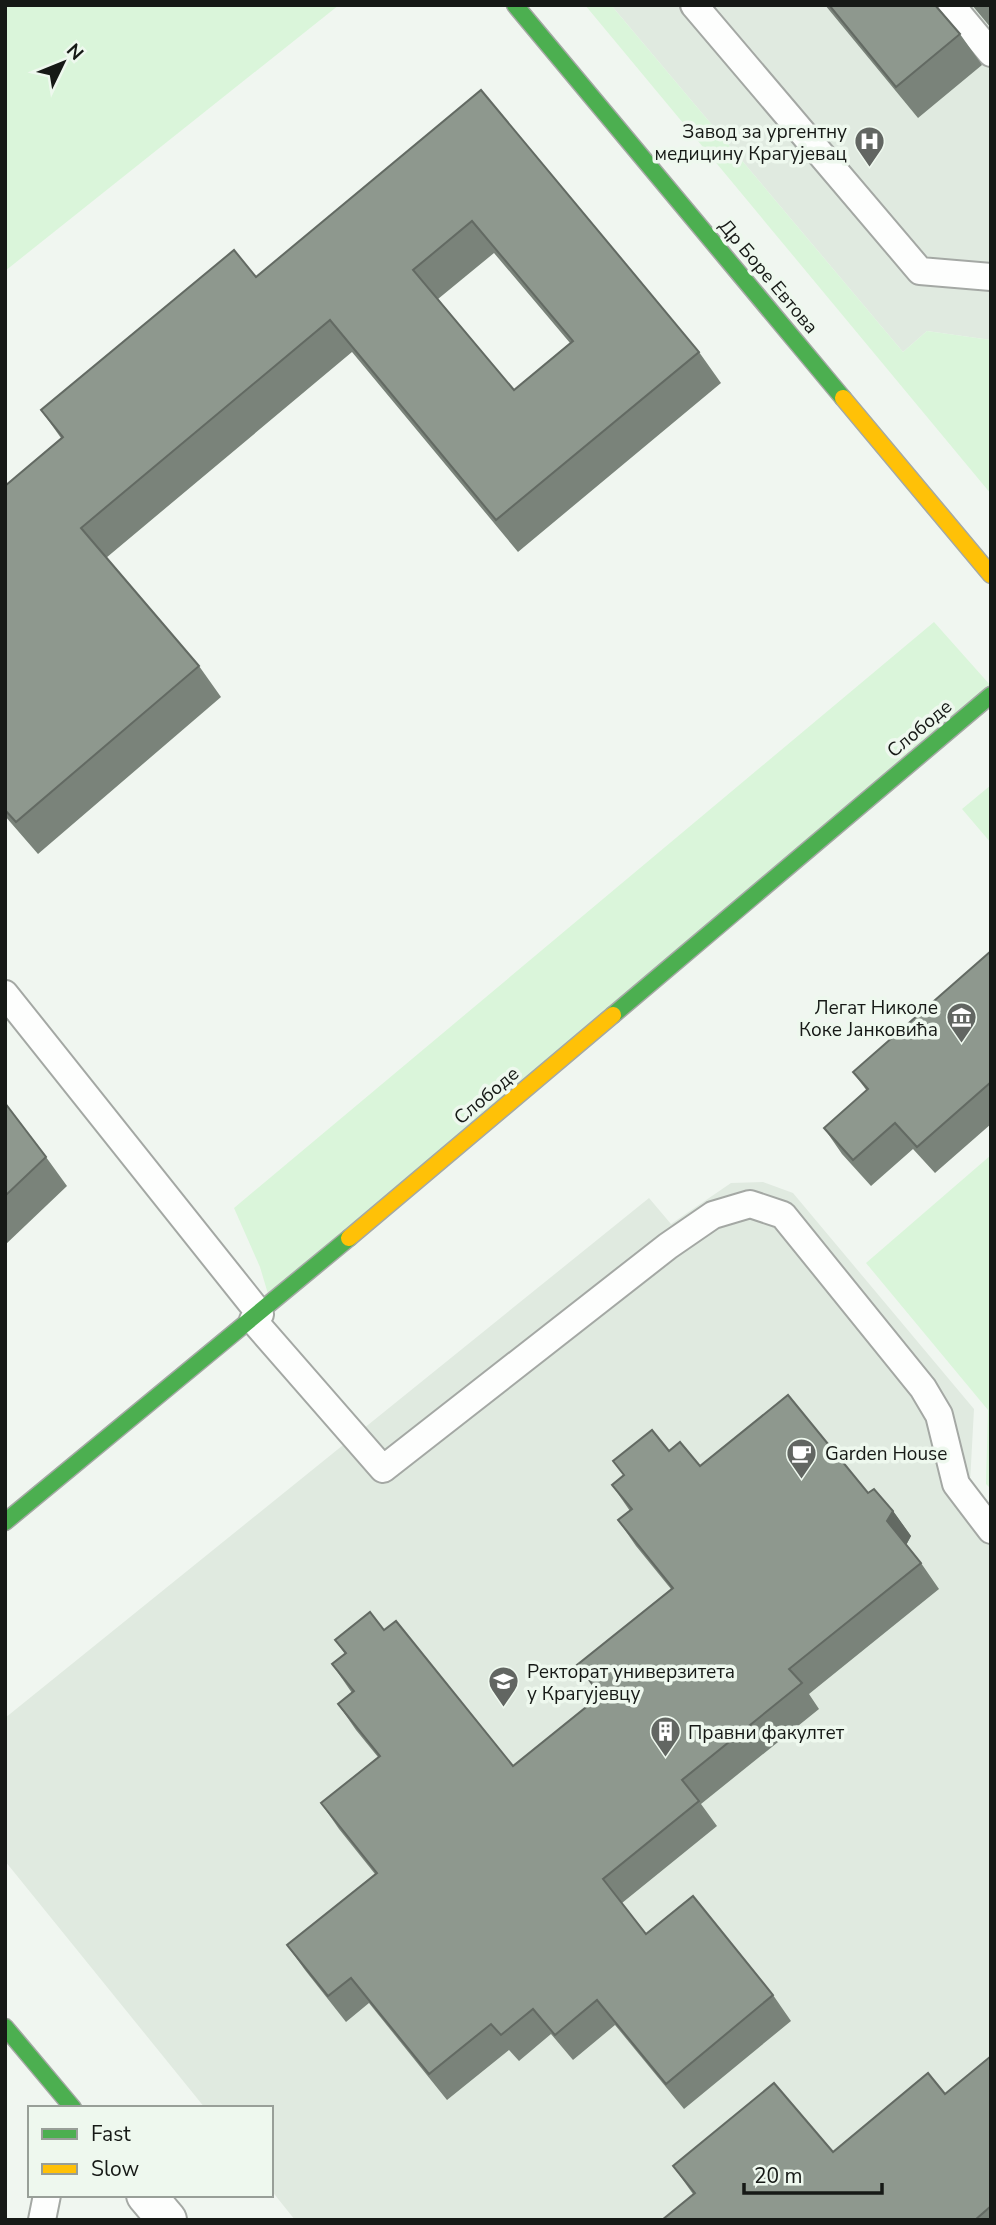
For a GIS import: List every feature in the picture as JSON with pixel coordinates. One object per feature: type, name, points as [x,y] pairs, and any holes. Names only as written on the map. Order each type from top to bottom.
[{"type":"street","name":"Др Боре Евтова","points":[[515,5],[991,575]]},
{"type":"street","name":"Слободе","points":[[5,1522],[256,1317],[991,695]]},
{"type":"street","points":[[5,2027],[66,2104]]},
{"type":"street","points":[[148,2197],[167,2220]]},
{"type":"lane","points":[[694,5],[920,271],[991,277]]},
{"type":"lane","points":[[951,5],[991,53]]},
{"type":"lane","points":[[5,994],[256,1317],[383,1469],[668,1246],[713,1215],[750,1204],[783,1215],[923,1388],[939,1415],[956,1484],[991,1530]]},
{"type":"lane","points":[[43,2220],[47,2197]]},
{"type":"shaded area","name":"Завод за ургентну медицину Крагујевац","points":[[611,5],[991,5],[991,340],[927,331],[903,352]]},
{"type":"shaded area","name":"Ректорат универзитета у Крагујевцу","points":[[763,1182],[793,1193],[974,1409],[970,1483],[991,1508],[991,2220],[295,2220],[273,2192],[273,2106],[203,2106],[5,1861],[5,1718],[649,1198],[671,1224],[731,1183]]},
{"type":"green space","points":[[5,5],[339,5],[5,271]]},
{"type":"green space","points":[[585,5],[611,5],[903,352],[927,331],[991,340],[991,494]]},
{"type":"green space","points":[[934,622],[991,686],[271,1304],[260,1267],[234,1208]]},
{"type":"green space","points":[[991,785],[991,843],[962,809]]},
{"type":"green space","points":[[991,1155],[991,1489],[986,1484],[988,1410],[866,1263]]},
{"type":"building","points":[[829,5],[935,5],[960,34],[896,87]]},
{"type":"building","points":[[481,90],[699,352],[496,520],[330,320],[81,528],[199,666],[16,822],[5,810],[5,486],[63,437],[41,410],[234,250],[256,277]],"holes":[[[472,221],[573,341],[514,390],[413,270]]]},
{"type":"building","points":[[991,951],[991,1082],[917,1147],[895,1123],[853,1160],[824,1128],[868,1089],[853,1072]]},
{"type":"building","points":[[5,1103],[46,1157],[5,1196]]},
{"type":"building","name":"Правни факултет","points":[[788,1395],[868,1493],[874,1489],[893,1511],[887,1521],[921,1563],[789,1669],[802,1683],[682,1780],[699,1801],[603,1879],[646,1934],[693,1896],[773,1995],[666,2084],[597,2000],[555,2035],[533,2009],[501,2035],[491,2024],[429,2074],[351,1978],[328,1996],[287,1945],[377,1873],[321,1803],[380,1756],[338,1704],[354,1691],[332,1664],[346,1653],[335,1640],[370,1612],[384,1630],[396,1621],[513,1766],[601,1695],[577,1665],[673,1588],[618,1520],[632,1509],[612,1485],[624,1475],[613,1461],[652,1430],[669,1451],[680,1442],[700,1466]]},
{"type":"building","points":[[991,2056],[991,2206],[975,2220],[662,2220],[695,2193],[673,2166],[774,2083],[833,2152],[928,2073],[945,2094]]},
{"type":"traffic: fast","points":[[515,5],[843,398]]},
{"type":"traffic: fast","points":[[613,1015],[991,695]]},
{"type":"traffic: fast","points":[[5,1522],[349,1238]]},
{"type":"traffic: fast","points":[[5,2027],[71,2106]]},
{"type":"traffic: slow","points":[[843,398],[991,575]]},
{"type":"traffic: slow","points":[[349,1238],[613,1015]]},
{"type":"place","name":"Завод за ургентну медицину Крагујевац","points":[[870,169]]},
{"type":"place","name":"Легат Николе Коке Јанковића","points":[[961,1045]]},
{"type":"place","name":"Garden House","points":[[802,1480]]},
{"type":"place","name":"Ректорат универзитета у Крагујевцу","points":[[504,1709]]},
{"type":"place","name":"Правни факултет","points":[[665,1759]]}]
